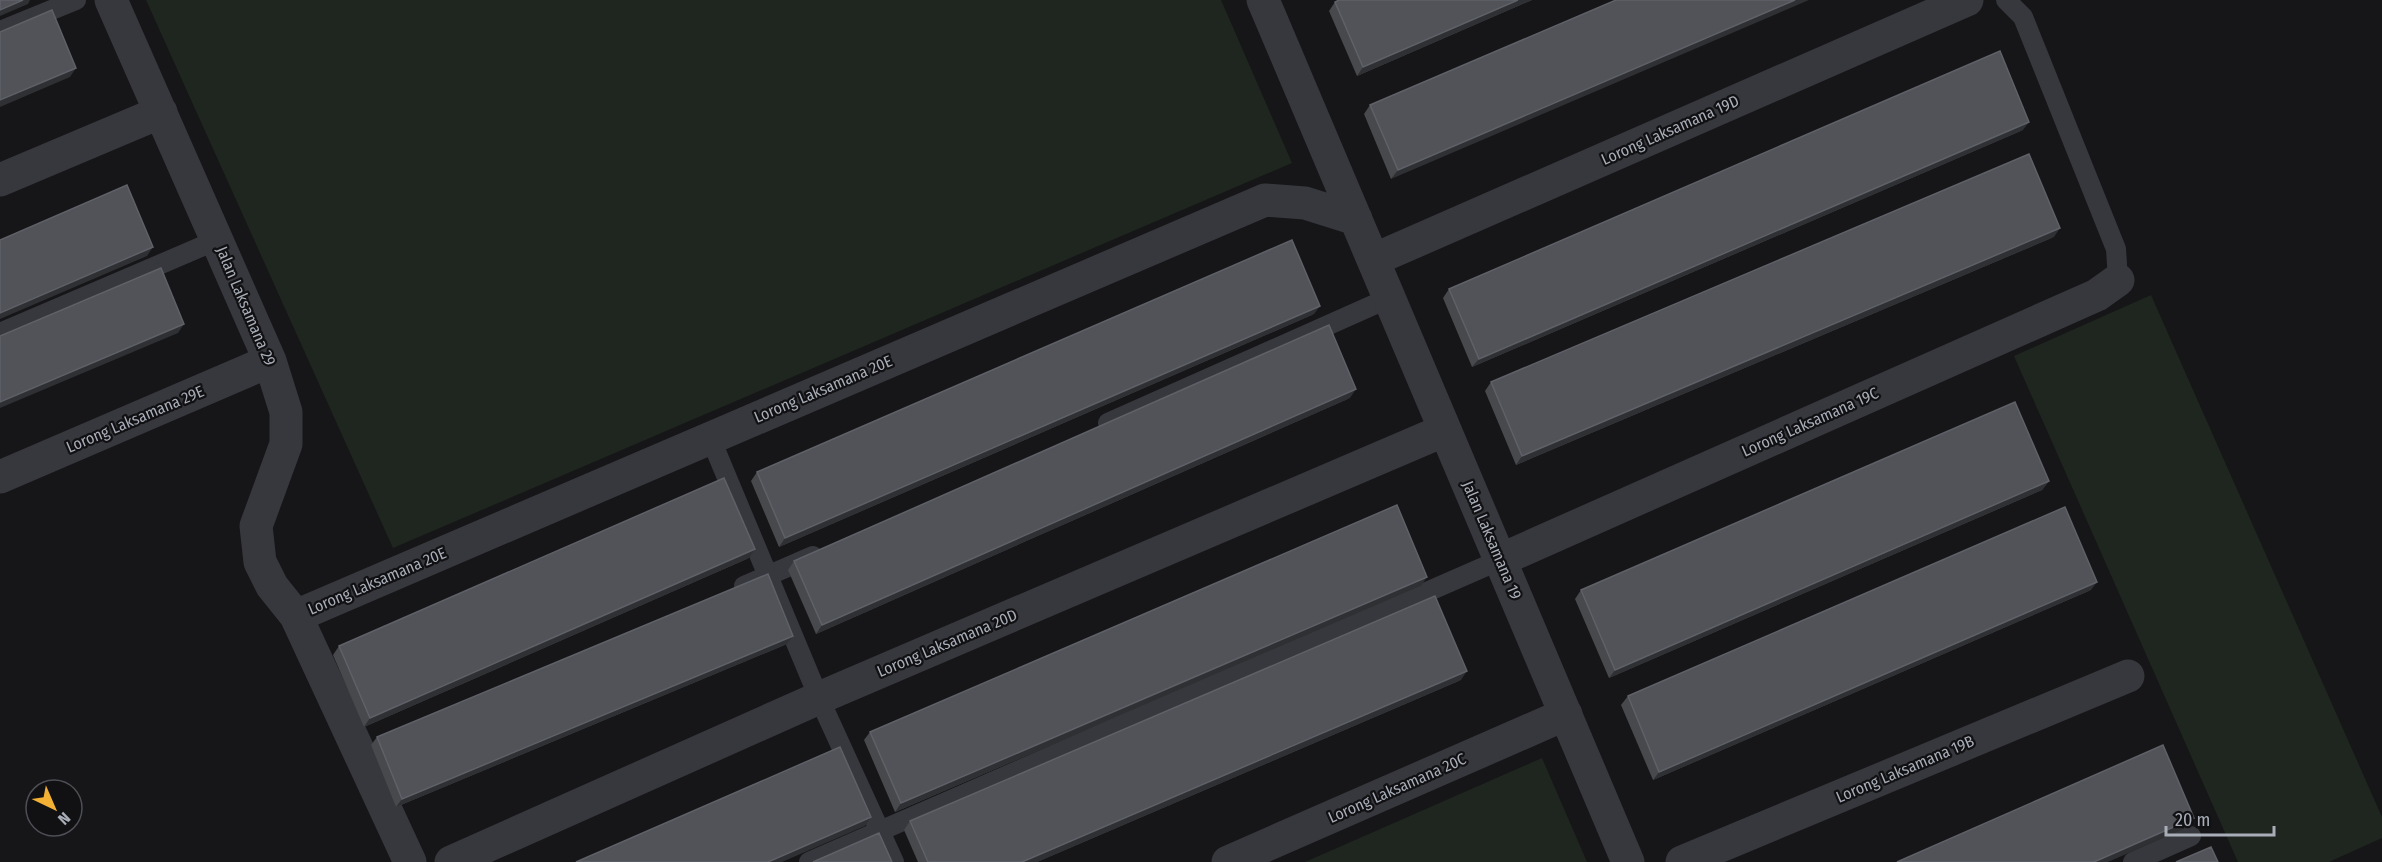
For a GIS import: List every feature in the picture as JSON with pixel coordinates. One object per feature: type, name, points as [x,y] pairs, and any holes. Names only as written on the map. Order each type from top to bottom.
[{"type":"street","name":"Jalan Laksamana 29","points":[[111,0],[270,360],[286,412],[286,444],[256,526],[260,562],[272,586],[296,616],[367,742],[410,862]]},
{"type":"street","name":"Jalan Laksamana 19","points":[[1263,0],[1628,862]]},
{"type":"street","name":"Lorong Laksamana 19D","points":[[1373,260],[1968,0]]},
{"type":"street","points":[[0,180],[160,111]]},
{"type":"street","name":"Lorong Laksamana 20E","points":[[296,616],[1265,200],[1305,203],[1356,219]]},
{"type":"street","name":"Lorong Laksamana 19C","points":[[1500,560],[2097,295],[2118,280]]},
{"type":"street","name":"Lorong Laksamana 29E","points":[[0,477],[270,360]]},
{"type":"street","name":"Lorong Laksamana 20D","points":[[451,862],[819,698],[1445,430]]},
{"type":"street","name":"Lorong Laksamana 19B","points":[[1682,862],[2128,676]]},
{"type":"street","name":"Lorong Laksamana 20C","points":[[1228,862],[1566,714]]},
{"type":"lane","points":[[0,31],[76,0]]},
{"type":"lane","points":[[2006,0],[2023,17],[2116,249],[2118,280]]},
{"type":"lane","points":[[0,333],[218,240]]},
{"type":"lane","points":[[1089,431],[1389,298]]},
{"type":"lane","points":[[710,437],[819,698],[894,862]]},
{"type":"lane","points":[[725,593],[832,547]]},
{"type":"lane","points":[[809,862],[1500,560]]},
{"type":"lane","points":[[2133,862],[2191,836]]},
{"type":"shaded area","points":[[146,0],[1221,0],[1292,163],[393,548]]},
{"type":"shaded area","points":[[2151,295],[2382,817],[2382,838],[2329,862],[2238,862],[2014,356]]},
{"type":"shaded area","points":[[1542,758],[1587,862],[1305,862]]},
{"type":"building","points":[[0,0],[23,0],[0,10]]},
{"type":"building","points":[[1339,0],[1518,0],[1363,67],[1335,2]]},
{"type":"building","points":[[1616,0],[1795,0],[1398,170],[1370,105]]},
{"type":"building","points":[[52,10],[76,68],[0,100],[0,32]]},
{"type":"building","points":[[2000,51],[2029,122],[1479,359],[1449,289]]},
{"type":"building","points":[[2029,154],[2060,228],[1522,456],[1491,382]]},
{"type":"building","points":[[127,185],[153,247],[0,313],[0,240]]},
{"type":"building","points":[[1292,240],[1320,306],[785,538],[757,472]]},
{"type":"building","points":[[161,268],[184,324],[0,402],[0,336]]},
{"type":"building","points":[[1329,325],[1356,389],[822,625],[794,561]]},
{"type":"building","points":[[2015,402],[2049,481],[1615,670],[1581,590]]},
{"type":"building","points":[[724,478],[755,549],[370,718],[339,646]]},
{"type":"building","points":[[1397,505],[1427,577],[901,803],[870,732]]},
{"type":"building","points":[[2065,507],[2097,582],[1659,772],[1628,696]]},
{"type":"building","points":[[768,574],[793,636],[402,799],[377,737]]},
{"type":"building","points":[[1435,596],[1467,671],[1022,862],[928,862],[910,821]]},
{"type":"building","points":[[2163,745],[2194,818],[2094,862],[1897,862]]},
{"type":"building","points":[[840,747],[871,817],[768,862],[576,862]]},
{"type":"building","points":[[879,833],[892,862],[813,862]]},
{"type":"building","points":[[2211,847],[2218,862],[2176,862]]}]
